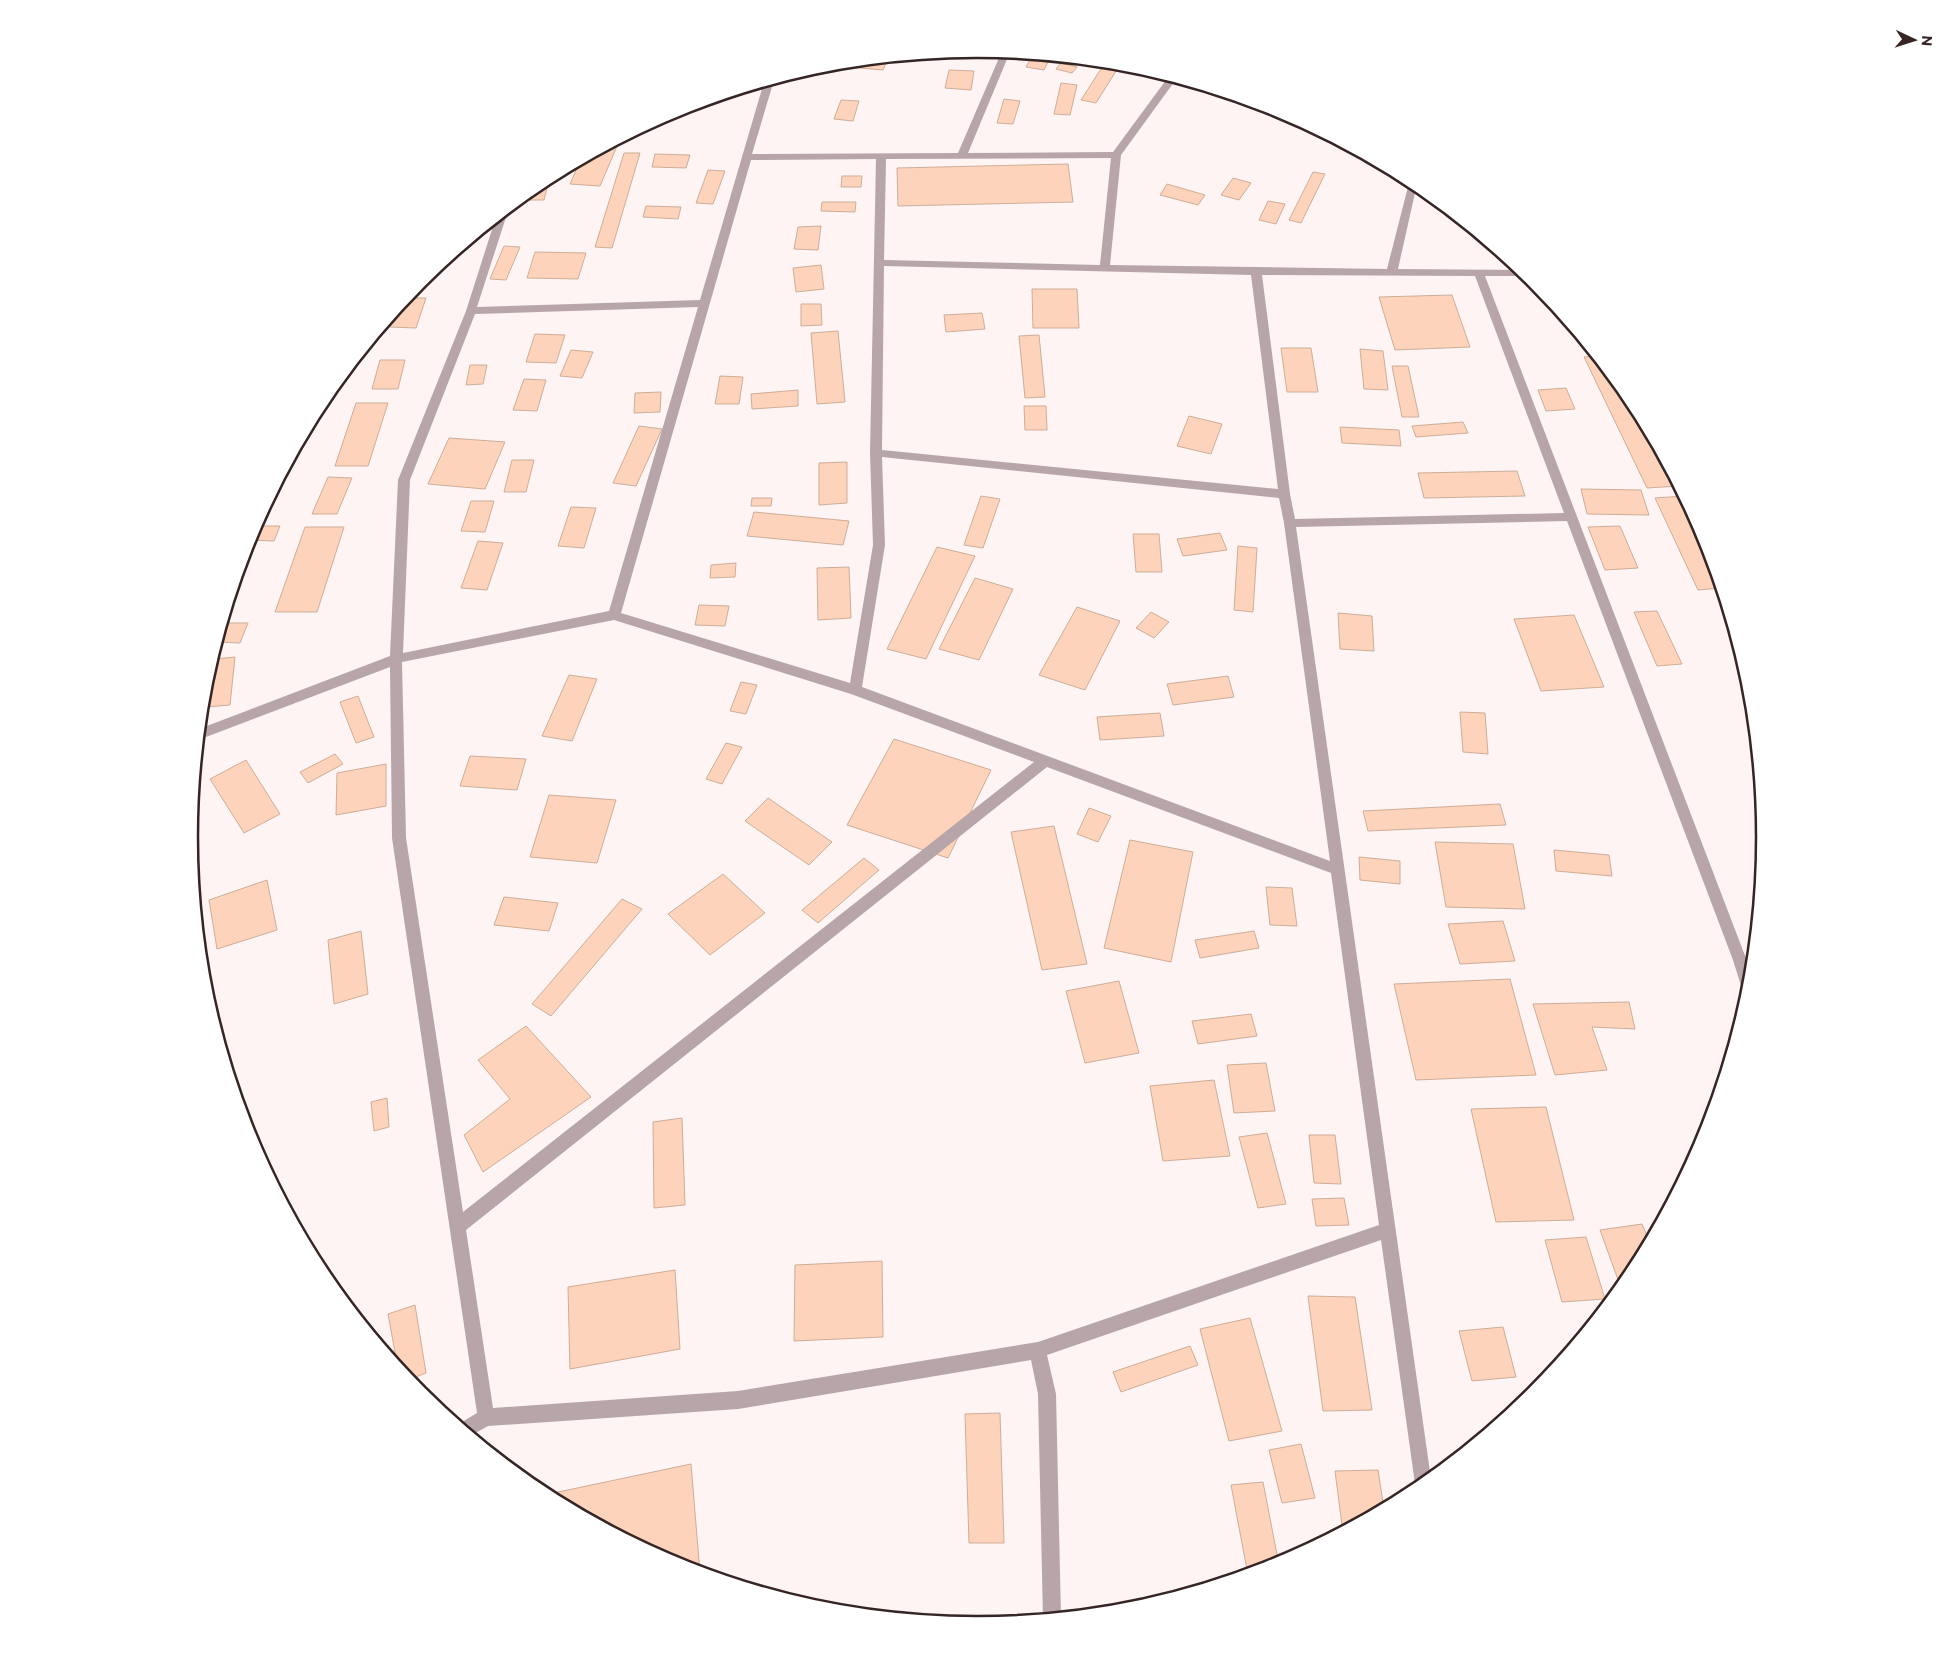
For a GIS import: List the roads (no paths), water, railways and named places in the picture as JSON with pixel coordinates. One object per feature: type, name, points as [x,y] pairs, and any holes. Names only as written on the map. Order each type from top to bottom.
[{"type":"street","points":[[962,156],[1003,59]]},
{"type":"street","points":[[1105,268],[1116,155],[1170,82]]},
{"type":"street","points":[[614,614],[767,86]]},
{"type":"street","points":[[747,157],[1116,155]]},
{"type":"street","points":[[855,690],[879,545],[876,453],[881,157]]},
{"type":"street","points":[[1392,272],[1411,190]]},
{"type":"street","points":[[486,1417],[399,838],[396,659],[404,480],[471,311],[501,220]]},
{"type":"street","points":[[879,263],[1256,272],[1515,274]]},
{"type":"street","points":[[1256,272],[1284,494],[1290,523],[1422,1477]]},
{"type":"street","points":[[1479,274],[1744,974]]},
{"type":"street","points":[[471,311],[705,303]]},
{"type":"street","points":[[876,453],[1284,494]]},
{"type":"street","points":[[1290,523],[1571,517]]},
{"type":"street","points":[[204,733],[396,659],[614,614],[855,690],[1338,870]]},
{"type":"street","points":[[457,1227],[1045,761]]},
{"type":"street","points":[[468,1427],[486,1417],[738,1400],[1038,1350],[1388,1230]]},
{"type":"street","points":[[1038,1350],[1047,1394],[1052,1613]]}]
